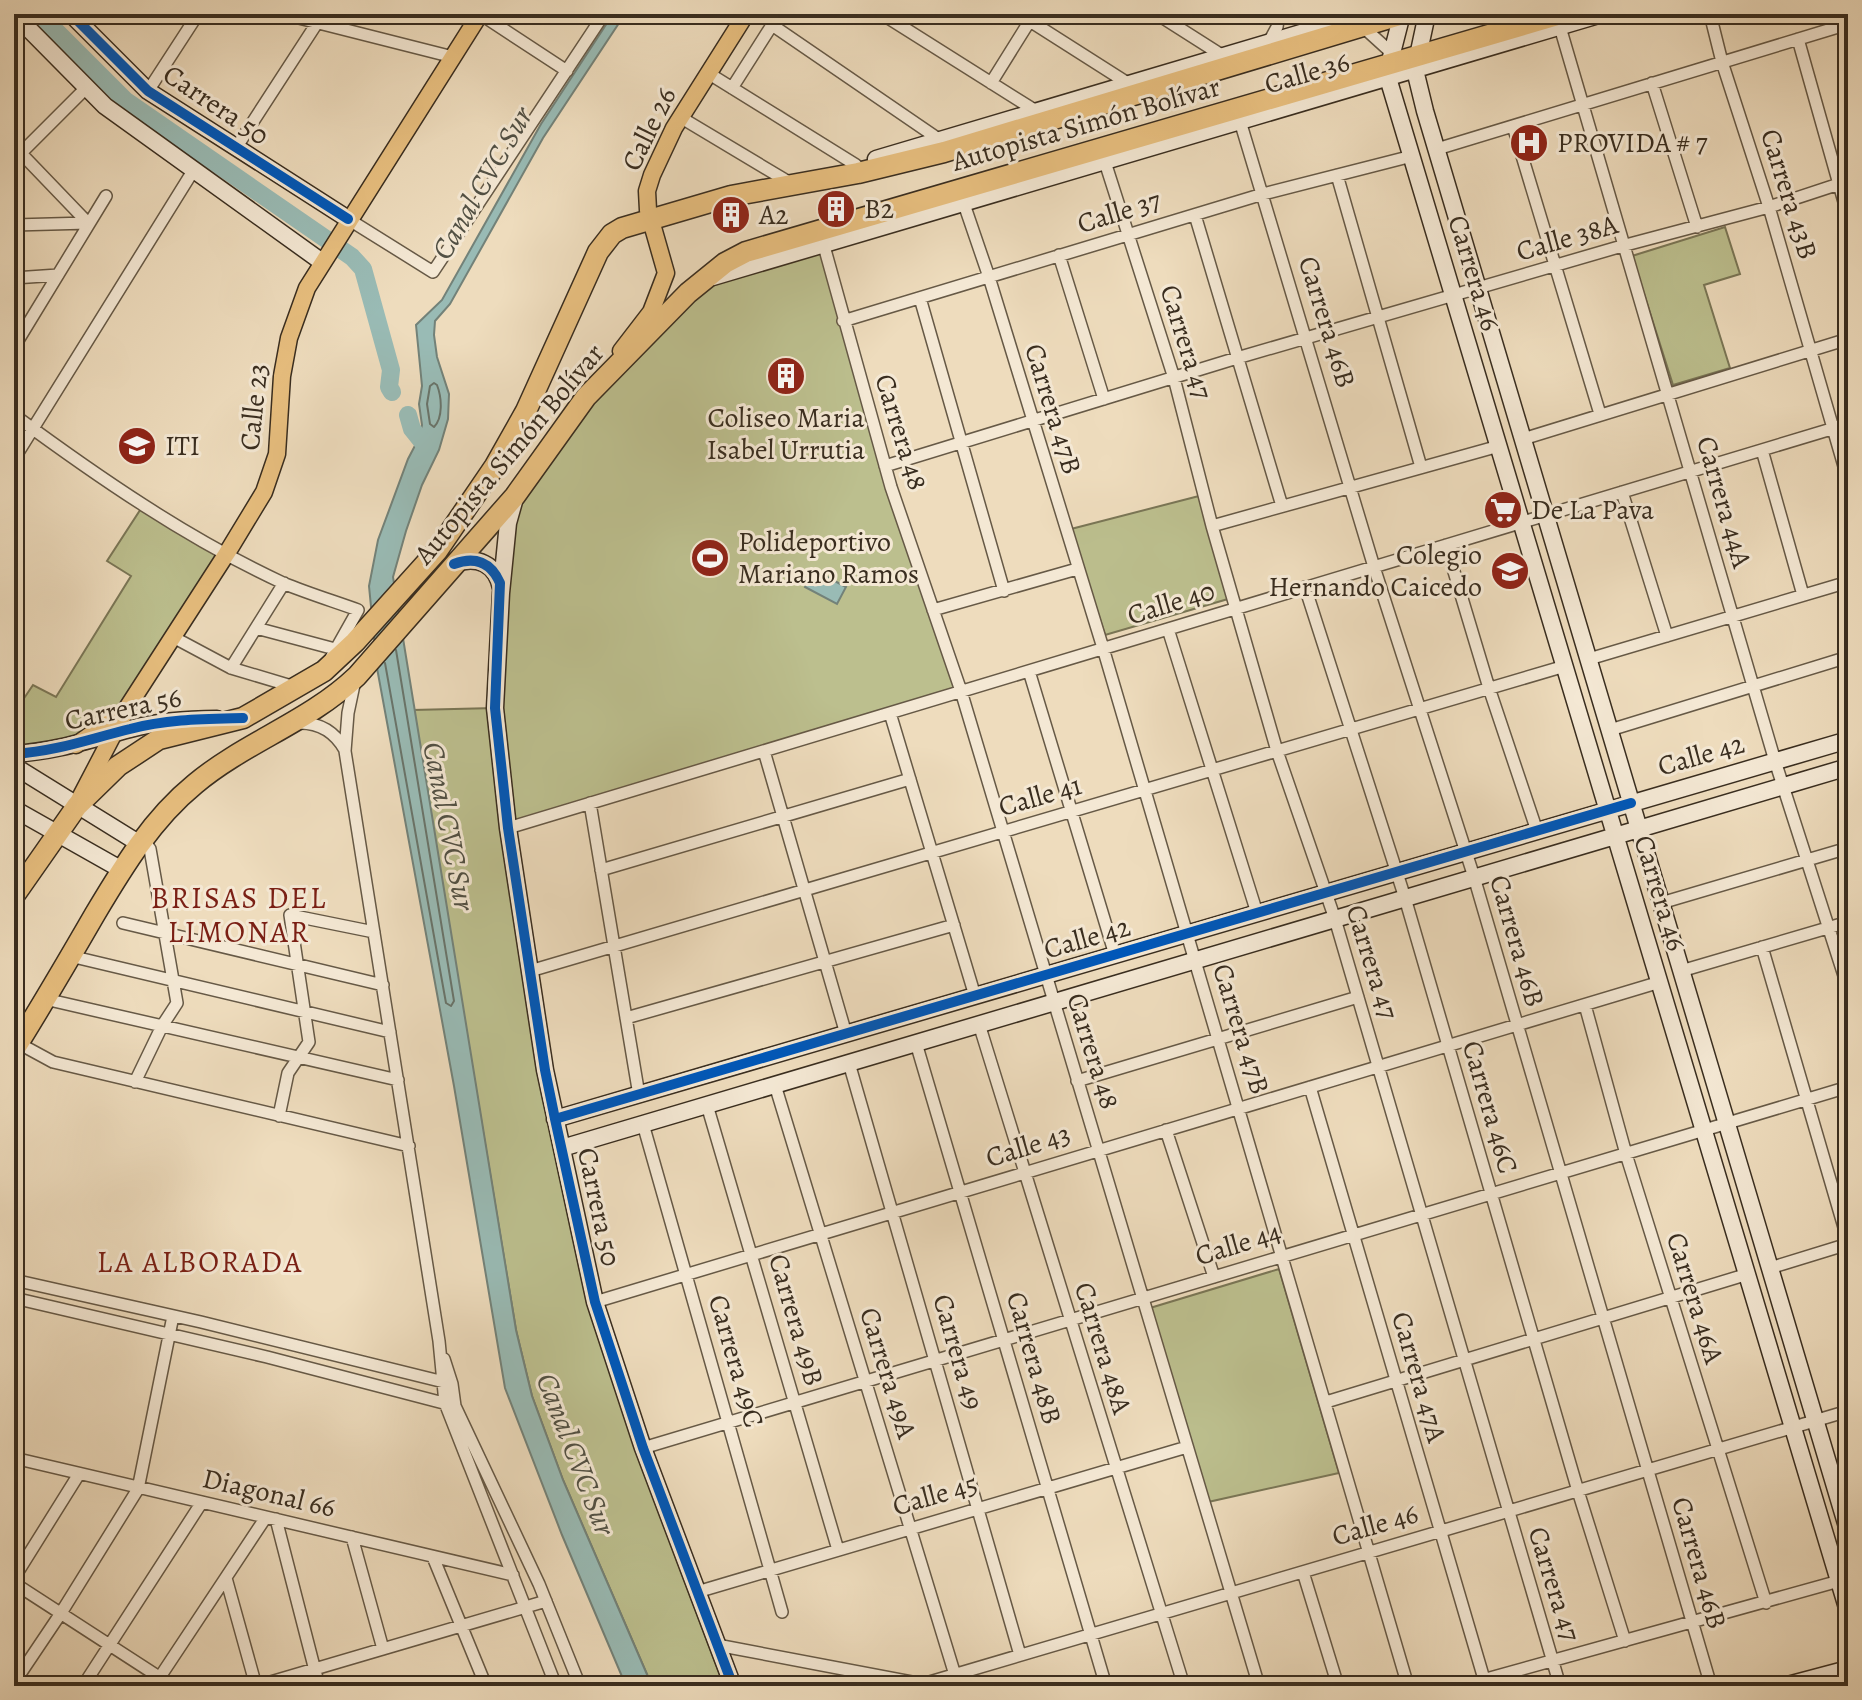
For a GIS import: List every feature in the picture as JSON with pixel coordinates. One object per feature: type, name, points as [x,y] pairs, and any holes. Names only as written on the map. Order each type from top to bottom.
[{"type":"highway","name":"Autopista Simón Bolívar","points":[[14,896],[77,806],[118,766],[159,739],[243,718],[324,671],[345,645],[437,551],[495,466],[526,411],[598,252],[612,234],[629,225],[731,196],[858,173],[944,152],[1356,18],[1402,14]]},
{"type":"highway","name":"Autopista Simón Bolívar","points":[[16,1046],[122,870],[165,813],[195,783],[225,761],[328,701],[362,671],[515,496],[586,397],[688,293],[725,263],[746,252],[1560,20]]},
{"type":"main road","name":"Calle 23","points":[[77,806],[127,708],[264,492],[273,470],[280,436],[282,376],[289,338],[300,304],[346,223],[480,14]]},
{"type":"main road","name":"Calle 26","points":[[586,397],[651,312],[666,273],[647,191],[652,175],[680,117],[746,14]]},
{"type":"main road","points":[[629,225],[644,229],[658,239]]},
{"type":"main road","points":[[76,745],[127,708]]},
{"type":"street","points":[[14,14],[105,106],[193,171],[325,258]]},
{"type":"street","name":"Carrera 50","points":[[71,14],[88,21],[148,91],[346,223],[433,272],[567,71]]},
{"type":"street","points":[[148,91],[198,14]]},
{"type":"street","points":[[283,14],[453,57]]},
{"type":"street","points":[[480,14],[567,71],[604,14]]},
{"type":"street","points":[[732,88],[779,14]]},
{"type":"street","points":[[882,14],[1036,111]]},
{"type":"street","points":[[1157,14],[1223,56]]},
{"type":"street","points":[[1269,42],[1277,27],[1279,14]]},
{"type":"street","name":"Carrera 46","points":[[1402,14],[1400,64],[1412,156],[1848,1611]]},
{"type":"street","name":"Carrera 46","points":[[1400,64],[1427,14]]},
{"type":"street","points":[[1560,20],[1602,14]]},
{"type":"street","name":"Carrera 43B","points":[[1710,14],[1848,480]]},
{"type":"street","points":[[991,83],[1028,16],[1129,84]]},
{"type":"street","points":[[1356,18],[1400,64]]},
{"type":"street","name":"Calle 36","points":[[731,196],[856,165],[1129,84],[1178,75],[1223,56],[1356,18]]},
{"type":"street","name":"Carrera 44A","points":[[1560,20],[1622,246],[1775,761],[1848,988]]},
{"type":"street","points":[[236,148],[317,23]]},
{"type":"street","points":[[1437,149],[1848,24]]},
{"type":"street","points":[[772,25],[940,140]]},
{"type":"street","points":[[1798,39],[1843,183],[1848,216]]},
{"type":"street","name":"Carrera 46","points":[[1400,64],[1437,149],[1848,1530]]},
{"type":"street","points":[[708,73],[856,165]]},
{"type":"street","points":[[1652,83],[1697,227]]},
{"type":"street","points":[[86,88],[16,153],[88,223]]},
{"type":"street","name":"Calle 36","points":[[705,281],[1240,121],[1291,99]]},
{"type":"street","points":[[680,117],[787,181]]},
{"type":"street","name":"Carrera 46B","points":[[1240,121],[1374,567],[1474,877],[1711,1686]]},
{"type":"street","points":[[1513,126],[1600,414]]},
{"type":"street","name":"Calle 37","points":[[843,321],[1263,194],[1412,156]]},
{"type":"street","name":"Carrera 47","points":[[1105,162],[1174,378],[1212,526],[1277,751],[1335,919],[1560,1686]]},
{"type":"street","points":[[14,459],[193,171]]},
{"type":"street","points":[[1337,175],[1421,467]]},
{"type":"street","name":"Calle 38A","points":[[885,466],[1237,358],[1622,246],[1769,207],[1843,183]]},
{"type":"street","points":[[16,341],[106,196]]},
{"type":"street","name":"Carrera 47B","points":[[964,204],[1103,648],[1408,1686]]},
{"type":"street","points":[[1195,215],[1282,506]]},
{"type":"street","points":[[14,225],[88,223]]},
{"type":"street","name":"Carrera 48","points":[[824,246],[885,466],[961,691],[1259,1686]]},
{"type":"street","points":[[1059,255],[1104,399]]},
{"type":"street","points":[[14,278],[58,275]]},
{"type":"street","points":[[920,298],[1004,591]]},
{"type":"street","points":[[1523,439],[1848,339]]},
{"type":"street","points":[[14,415],[144,504],[227,553],[284,583],[358,610],[345,645],[256,628]]},
{"type":"street","name":"Calle 40","points":[[508,828],[1848,424]]},
{"type":"street","points":[[1212,526],[1499,446]]},
{"type":"street","points":[[1762,450],[1803,595]]},
{"type":"street","points":[[1622,492],[1667,636]]},
{"type":"street","name":"Carrera 50","points":[[515,496],[510,512],[501,593],[495,708],[508,828],[555,1119],[595,1302],[643,1448],[733,1686]]},
{"type":"street","points":[[1446,545],[1537,831]]},
{"type":"street","points":[[454,564],[473,560],[482,562],[496,574],[501,593]]},
{"type":"street","points":[[933,610],[1077,569]]},
{"type":"street","points":[[1589,659],[1848,582]]},
{"type":"street","points":[[231,668],[284,583]]},
{"type":"street","name":"Carrera 46C","points":[[1305,587],[1405,898],[1578,1491],[1625,1641]]},
{"type":"street","points":[[1168,629],[1257,913]]},
{"type":"street","points":[[173,637],[231,668],[288,685],[292,690]]},
{"type":"street","points":[[1610,730],[1848,657]]},
{"type":"street","name":"Calle 41","points":[[530,971],[1565,666]]},
{"type":"street","points":[[362,671],[348,713],[345,751],[450,1404],[556,1686]]},
{"type":"street","points":[[1029,671],[1115,955]]},
{"type":"street","points":[[890,713],[975,996]]},
{"type":"street","name":"Carrera 56","points":[[14,754],[76,745],[130,729],[172,721],[243,718]]},
{"type":"street","points":[[292,724],[324,727],[345,751]]},
{"type":"street","name":"Calle 42","points":[[555,1119],[1848,740]]},
{"type":"street","points":[[764,751],[846,1034]]},
{"type":"street","points":[[14,766],[150,849],[177,1003],[162,1026],[135,1082]]},
{"type":"street","name":"Calle 42","points":[[562,1148],[1848,767]]},
{"type":"street","points":[[601,870],[910,779]]},
{"type":"street","points":[[590,803],[639,1095]]},
{"type":"street","points":[[14,809],[122,870]]},
{"type":"street","points":[[1661,903],[1848,848]]},
{"type":"street","points":[[279,1116],[288,1073],[309,1042],[290,915],[374,932]]},
{"type":"street","points":[[1681,971],[1848,922]]},
{"type":"street","points":[[123,923],[383,985]]},
{"type":"street","points":[[626,1018],[954,925]]},
{"type":"street","points":[[1762,947],[1848,1242],[1770,1268]]},
{"type":"street","points":[[70,956],[390,1032]]},
{"type":"street","name":"Calle 43","points":[[595,1302],[1660,982]]},
{"type":"street","points":[[1077,1081],[1358,997]]},
{"type":"street","points":[[45,999],[398,1080]]},
{"type":"street","name":"Carrera 46A","points":[[1585,1005],[1626,1154],[1766,1603]]},
{"type":"street","name":"Carrera 48A","points":[[979,1024],[1184,1686]]},
{"type":"street","name":"Carrera 48B","points":[[916,1043],[1106,1686]]},
{"type":"street","points":[[14,1065],[16,1046],[53,1062],[409,1146]]},
{"type":"street","name":"Carrera 49","points":[[849,1063],[1020,1655]]},
{"type":"street","name":"Carrera 49A","points":[[775,1085],[955,1675]]},
{"type":"street","name":"Carrera 47A","points":[[1310,1087],[1484,1679]]},
{"type":"street","name":"Calle 44","points":[[643,1448],[1848,1087]]},
{"type":"street","name":"Carrera 49B","points":[[707,1105],[838,1550]]},
{"type":"street","name":"Carrera 49C","points":[[643,1124],[782,1612]]},
{"type":"street","points":[[1166,1130],[1214,1277]]},
{"type":"street","points":[[1326,1402],[1748,1274]]},
{"type":"street","points":[[14,1280],[447,1383]]},
{"type":"street","points":[[14,1298],[450,1404],[546,1601],[580,1686]]},
{"type":"street","points":[[146,1310],[152,1324],[146,1329]]},
{"type":"street","points":[[14,1683],[138,1489],[173,1316]]},
{"type":"street","name":"Calle 46","points":[[919,1685],[1848,1411]]},
{"type":"street","name":"Calle 45","points":[[697,1592],[1187,1447]]},
{"type":"street","name":"Diagonal 66","points":[[16,1462],[513,1575]]},
{"type":"street","points":[[79,1474],[14,1580],[110,1645],[157,1682],[173,1686]]},
{"type":"street","points":[[83,1686],[202,1502]]},
{"type":"street","points":[[157,1682],[226,1578],[271,1518]]},
{"type":"street","points":[[271,1518],[319,1686]]},
{"type":"street","points":[[352,1537],[383,1649]]},
{"type":"street","points":[[433,1557],[486,1686]]},
{"type":"street","points":[[1303,1572],[1338,1686]]},
{"type":"street","points":[[226,1578],[256,1686],[546,1601]]},
{"type":"street","points":[[1461,1686],[1839,1581]]},
{"type":"street","points":[[717,1645],[919,1685]]},
{"type":"street","points":[[1784,1686],[1848,1669]]},
{"type":"green space","points":[[1725,227],[1740,274],[1704,285],[1730,368],[1673,385],[1632,256]]},
{"type":"green space","name":"Polideportivo Mariano Ramos","points":[[824,246],[843,321],[961,691],[508,828],[547,1113],[587,1303],[635,1449],[724,1686],[652,1686],[563,1480],[532,1396],[516,1330],[413,710],[495,708],[508,523],[574,415],[688,293]]},
{"type":"green space","points":[[1199,496],[1228,599],[1105,635],[1071,529]]},
{"type":"green space","points":[[144,504],[227,553],[112,735],[14,754],[14,713],[33,685],[56,697],[131,576],[107,561]]},
{"type":"green space","points":[[1279,1269],[1339,1473],[1208,1502],[1150,1308]]},
{"type":"water","points":[[613,14],[625,14],[543,138],[450,304],[435,321],[437,357],[449,394],[448,419],[439,450],[422,485],[393,577],[516,1330],[532,1396],[563,1480],[652,1686],[626,1686],[562,1535],[505,1388],[454,1086],[377,668],[369,586],[378,540],[422,425],[416,325],[442,300],[541,124]]},
{"type":"water","points":[[814,570],[846,587],[837,604],[805,587]]},
{"type":"waterway","points":[[39,14],[126,101],[352,257],[363,269],[391,370],[389,387],[392,392]]},
{"type":"waterway","points":[[408,415],[412,429],[424,444]]},
{"type":"cycle path","points":[[71,14],[148,91],[348,219]]},
{"type":"cycle path","points":[[454,564],[469,561],[482,563],[492,570],[500,583],[495,708],[508,828],[545,1070],[595,1302],[643,1448],[733,1686]]},
{"type":"cycle path","points":[[14,754],[59,747],[158,723],[243,718]]},
{"type":"cycle path","points":[[555,1119],[1631,803]]},
{"type":"place","name":"PROVIDA # 7","points":[[1529,143]]},
{"type":"place","name":"B2","points":[[836,209]]},
{"type":"place","name":"A2","points":[[731,215]]},
{"type":"place","name":"Coliseo Maria Isabel Urrutia","points":[[786,376]]},
{"type":"place","name":"ITI","points":[[137,446]]},
{"type":"place","name":"De La Pava","points":[[1503,510]]},
{"type":"place","name":"Polideportivo Mariano Ramos","points":[[710,558]]},
{"type":"place","name":"Colegio Hernando Caicedo","points":[[1510,571]]},
{"type":"district","name":"BRISAS DEL LIMONAR","points":[[239,915]]},
{"type":"district","name":"LA ALBORADA","points":[[200,1262]]},
{"type":"water label","name":"Canal CVC Sur","points":[[482,183]]},
{"type":"water label","name":"Canal CVC Sur","points":[[449,826]]},
{"type":"water label","name":"Canal CVC Sur","points":[[576,1454]]}]
